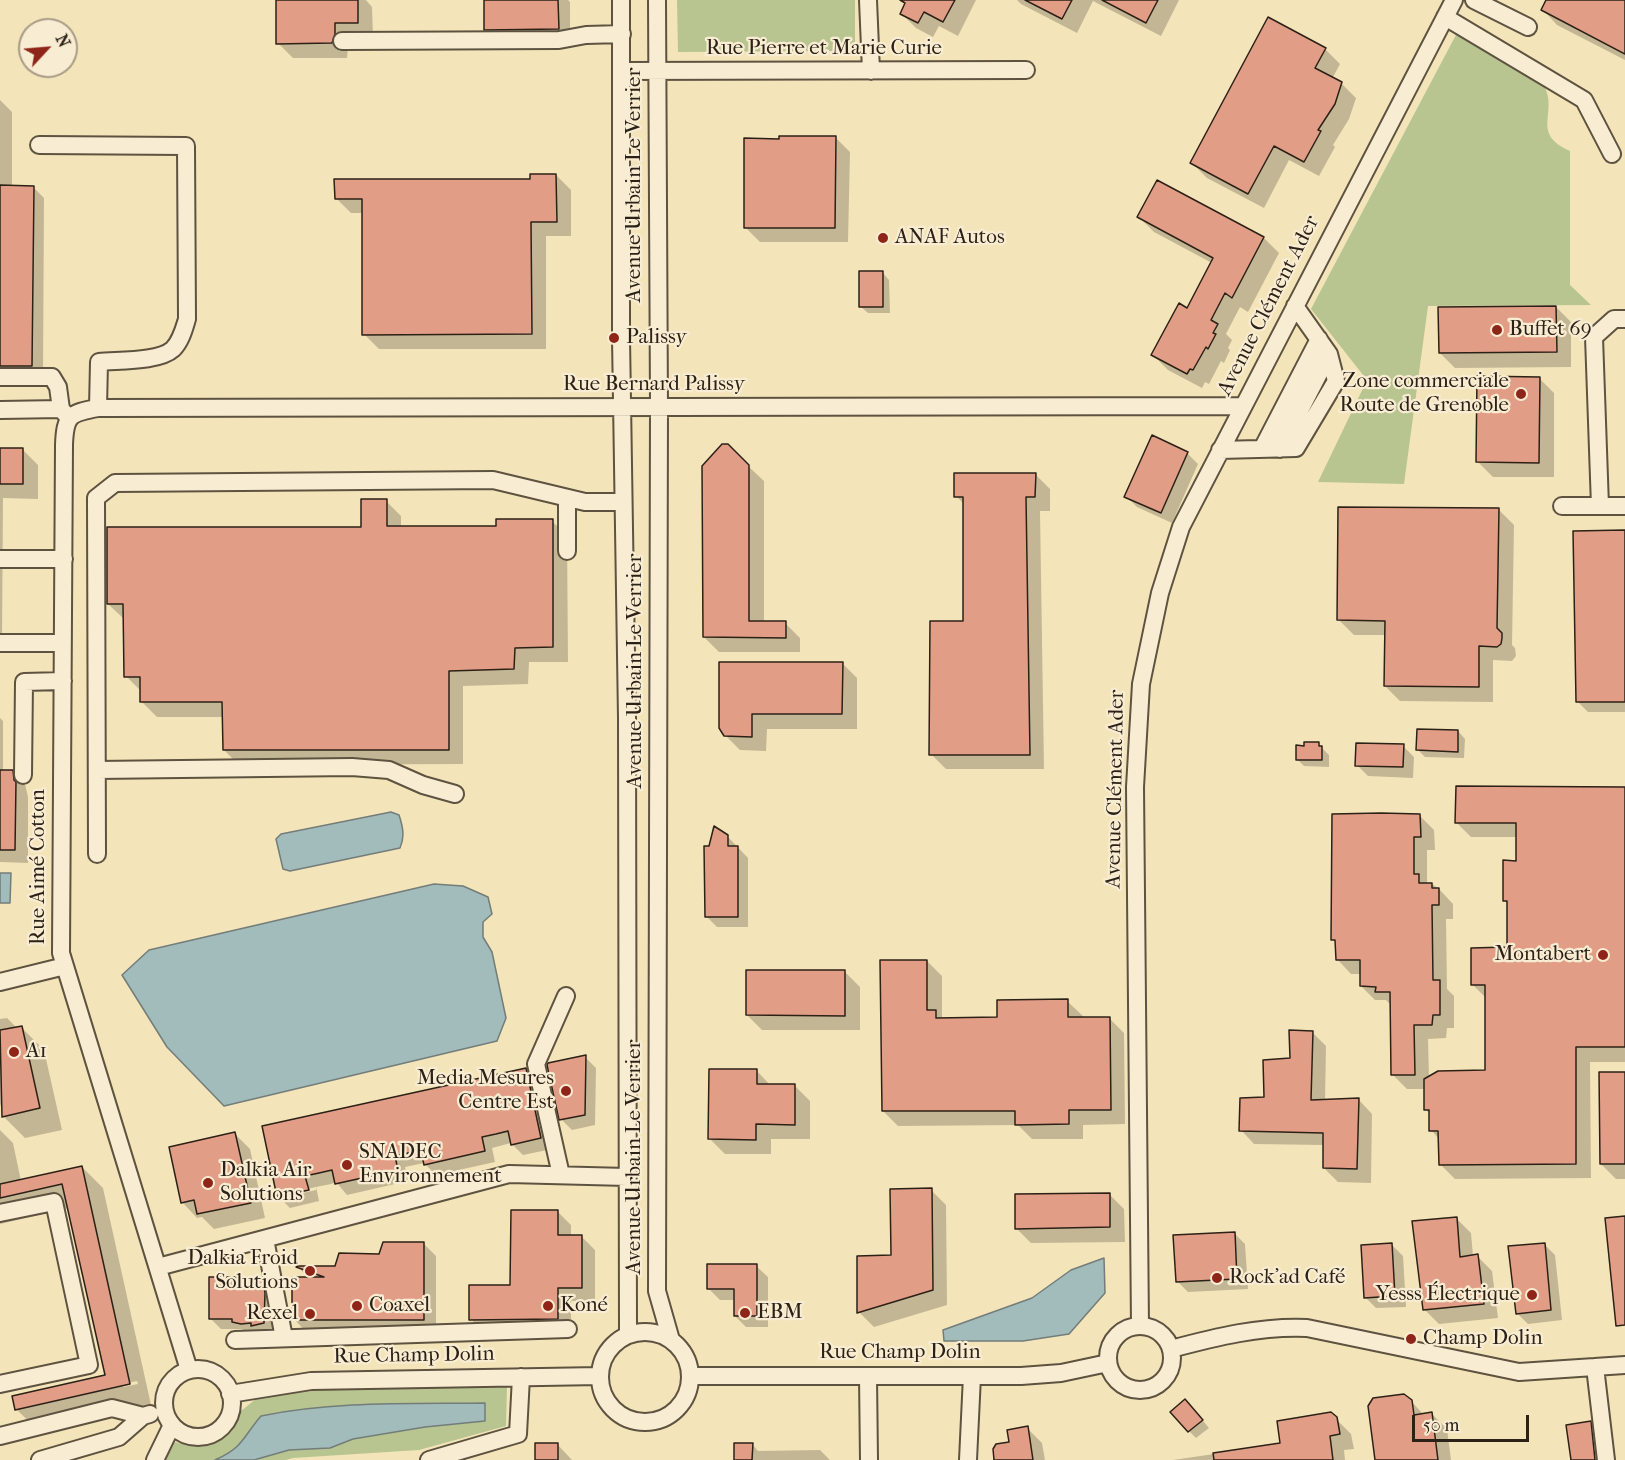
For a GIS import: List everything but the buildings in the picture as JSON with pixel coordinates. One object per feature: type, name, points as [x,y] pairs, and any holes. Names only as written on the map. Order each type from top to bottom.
[{"type":"street","name":"Avenue Urbain Le Verrier","points":[[621,0],[622,407],[627,718],[627,1177],[630,1291],[628,1335]]},
{"type":"street","name":"Avenue Urbain Le Verrier","points":[[657,0],[659,407],[657,1291],[671,1340]]},
{"type":"street","points":[[868,0],[871,71]]},
{"type":"street","name":"Avenue Clément Ader","points":[[1140,1326],[1135,788],[1141,684],[1160,593],[1181,527],[1454,0]]},
{"type":"street","points":[[1474,0],[1528,27]]},
{"type":"street","points":[[1445,17],[1584,100],[1612,154]]},
{"type":"street","points":[[342,41],[559,40],[586,35],[622,34]]},
{"type":"street","name":"Rue Pierre et Marie Curie","points":[[622,71],[1026,70]]},
{"type":"street","points":[[39,145],[186,146],[187,319],[183,332],[172,350],[160,357],[99,362],[98,408]]},
{"type":"street","points":[[1220,450],[1296,448],[1335,381],[1329,354],[1295,306]]},
{"type":"street","points":[[1600,506],[1594,338],[1614,319],[1625,319]]},
{"type":"street","points":[[1262,449],[1319,339]]},
{"type":"street","points":[[0,377],[52,377],[58,387],[65,414]]},
{"type":"street","name":"Rue Bernard Palissy","points":[[0,410],[65,414],[98,408],[1243,406]]},
{"type":"street","name":"Rue Aimé Cotton","points":[[65,414],[61,953],[189,1370]]},
{"type":"street","points":[[97,854],[96,498],[115,483],[493,480],[585,502],[623,502]]},
{"type":"street","points":[[567,498],[567,551]]},
{"type":"street","points":[[1562,506],[1625,506]]},
{"type":"street","points":[[0,559],[64,559]]},
{"type":"street","points":[[0,643],[62,643]]},
{"type":"street","points":[[23,775],[24,682],[63,681]]},
{"type":"street","points":[[97,770],[352,767],[389,770],[423,785],[455,794]]},
{"type":"street","points":[[0,982],[65,966]]},
{"type":"street","points":[[561,1175],[536,1064],[567,996]]},
{"type":"street","points":[[158,1267],[509,1174],[627,1177]]},
{"type":"street","points":[[0,1213],[54,1202],[89,1365],[0,1384]]},
{"type":"street","points":[[265,1239],[285,1338]]},
{"type":"street","points":[[1140,1326],[1150,1327],[1160,1332],[1171,1349],[1170,1370],[1165,1379],[1157,1386],[1147,1389],[1137,1390],[1118,1381],[1108,1363],[1109,1349],[1116,1337],[1127,1329],[1140,1326]]},
{"type":"street","points":[[1171,1349],[1215,1338],[1279,1327],[1306,1328],[1519,1372],[1625,1365]]},
{"type":"street","points":[[235,1340],[568,1329]]},
{"type":"street","points":[[643,1332],[657,1334],[671,1340],[685,1356],[691,1376],[688,1391],[672,1414],[658,1421],[629,1420],[607,1401],[601,1388],[599,1376],[608,1352],[628,1335],[643,1332]]},
{"type":"street","name":"Rue Champ Dolin","points":[[691,1376],[1021,1376],[1061,1373],[1108,1363]]},
{"type":"street","points":[[1595,1367],[1606,1460]]},
{"type":"street","points":[[1,1435],[112,1408],[143,1416],[169,1418],[181,1433],[192,1437],[203,1437],[223,1426],[232,1405],[230,1394],[219,1377],[210,1371],[189,1370],[179,1375],[171,1383],[166,1393],[169,1418],[155,1460]]},
{"type":"street","name":"Rue Champ Dolin","points":[[230,1394],[311,1381],[599,1376]]},
{"type":"street","points":[[868,1376],[869,1460]]},
{"type":"street","points":[[968,1460],[972,1376]]},
{"type":"street","points":[[429,1460],[519,1434],[521,1377]]},
{"type":"street","points":[[40,1460],[119,1437],[143,1416]]},
{"type":"street","points":[[64,1460],[87,1447]]},
{"type":"green space","points":[[677,0],[855,0],[855,51],[678,52]]},
{"type":"green space","points":[[1457,33],[1543,84],[1549,104],[1548,129],[1551,137],[1570,151],[1570,285],[1591,305],[1428,306],[1404,484],[1318,482],[1367,380],[1311,309]]},
{"type":"green space","points":[[329,1387],[507,1387],[506,1426],[419,1450],[286,1460],[165,1460],[175,1442],[191,1446],[211,1445],[231,1432],[241,1411],[257,1398]]},
{"type":"water","points":[[391,812],[399,815],[402,824],[403,836],[400,848],[290,871],[283,869],[276,839],[281,834]]},
{"type":"water","points":[[0,873],[11,873],[10,903],[0,903]]},
{"type":"water","points":[[434,884],[463,886],[488,897],[492,914],[483,922],[483,937],[492,952],[506,1018],[497,1041],[224,1106],[167,1047],[122,975],[149,950]]},
{"type":"water","points":[[1104,1258],[1105,1293],[1069,1334],[1023,1341],[944,1341],[943,1330],[1032,1298],[1071,1270]]},
{"type":"water","points":[[485,1403],[485,1421],[425,1427],[353,1439],[330,1448],[289,1450],[254,1460],[215,1460],[232,1451],[261,1416],[345,1406]]},
{"type":"place","name":"ANAF Autos","points":[[883,238]]},
{"type":"place","name":"Buffet 69","points":[[1497,330]]},
{"type":"place","name":"Palissy","points":[[614,338]]},
{"type":"place","name":"Zone commerciale Route de Grenoble","points":[[1521,394]]},
{"type":"place","name":"Montabert","points":[[1603,955]]},
{"type":"place","name":"A1","points":[[14,1052]]},
{"type":"place","name":"Media Mesures Centre Est","points":[[566,1091]]},
{"type":"place","name":"SNADEC Environnement","points":[[347,1165]]},
{"type":"place","name":"Dalkia Air Solutions","points":[[208,1183]]},
{"type":"place","name":"Dalkia Froid Solutions","points":[[310,1271]]},
{"type":"place","name":"Rock'ad Café","points":[[1217,1278]]},
{"type":"place","name":"Yesss Électrique","points":[[1532,1295]]},
{"type":"place","name":"Coaxel","points":[[357,1306]]},
{"type":"place","name":"Koné","points":[[548,1306]]},
{"type":"place","name":"EBM","points":[[745,1313]]},
{"type":"place","name":"Rexel","points":[[310,1314]]},
{"type":"place","name":"Champ Dolin","points":[[1411,1339]]}]
